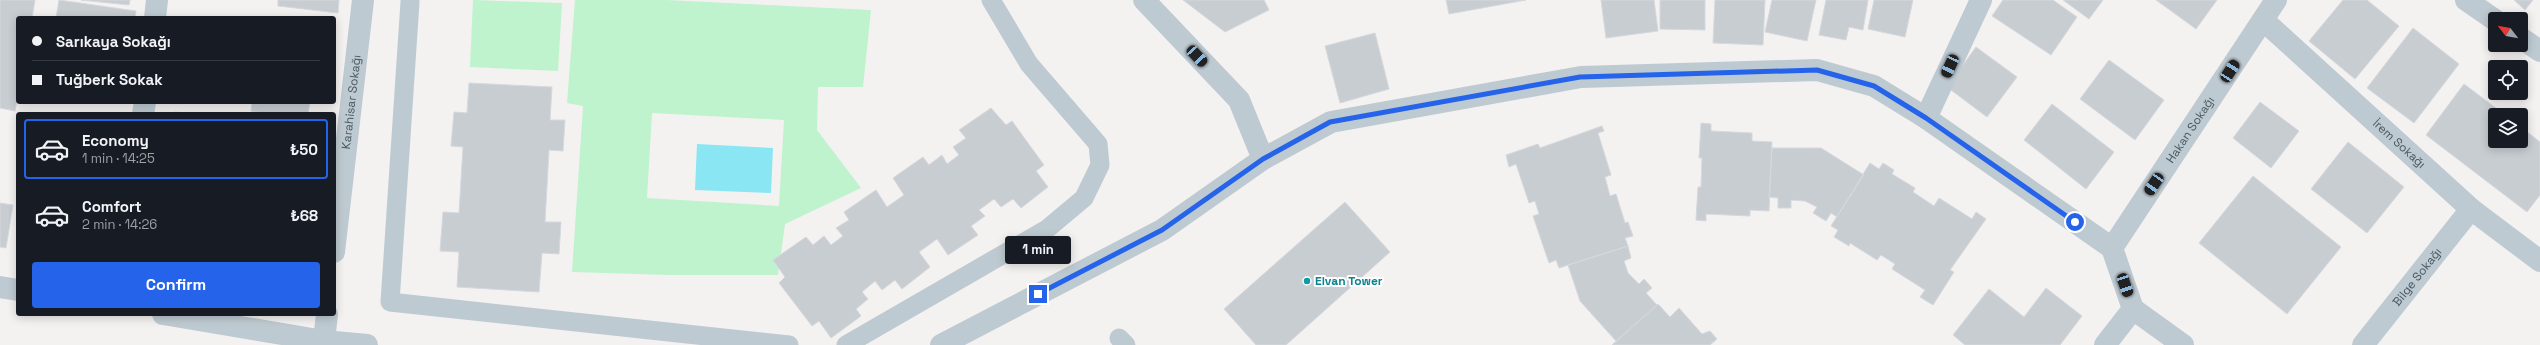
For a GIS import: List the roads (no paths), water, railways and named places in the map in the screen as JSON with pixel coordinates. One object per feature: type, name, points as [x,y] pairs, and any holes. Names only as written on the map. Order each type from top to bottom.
[{"type":"street","points":[[155,16],[157,0]]},
{"type":"street","name":"Karahisar Sokağı","points":[[336,235],[363,0]]},
{"type":"street","points":[[1144,0],[1239,100],[1263,159]]},
{"type":"street","points":[[1926,118],[1981,0]]},
{"type":"street","name":"Hakan Sokağı","points":[[2112,248],[2276,0]]},
{"type":"street","points":[[2466,0],[2488,15]]},
{"type":"street","name":"İrem Sokağı","points":[[2263,20],[2471,209],[2540,260]]},
{"type":"street","points":[[2528,43],[2540,52]]},
{"type":"street","points":[[941,345],[1162,230],[1263,159],[1330,122],[1580,77],[1817,70],[1874,86],[1926,118],[2112,248],[2133,309],[2183,345]]},
{"type":"street","name":"Bilge Sokağı","points":[[2362,345],[2471,209]]},
{"type":"street","points":[[0,287],[16,290]]},
{"type":"street","points":[[2105,345],[2133,309]]},
{"type":"street","points":[[175,316],[324,341],[367,345]]},
{"type":"street","points":[[324,341],[327,316]]},
{"type":"lane","points":[[846,345],[1047,230],[1084,198],[1100,165],[1098,144],[1028,64],[991,0]]},
{"type":"lane","points":[[410,2],[390,302],[789,345]]},
{"type":"water","points":[[697,144],[773,148],[771,193],[695,190]]},
{"type":"place","name":"Elvan Tower","points":[[1307,281]]}]
